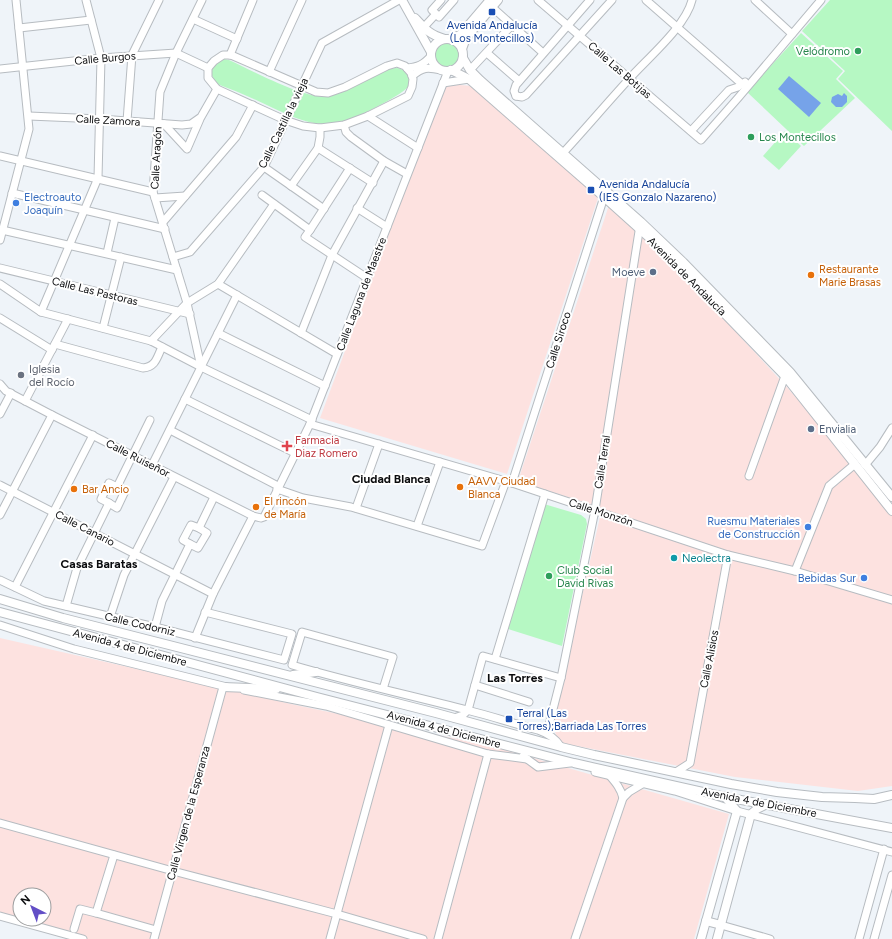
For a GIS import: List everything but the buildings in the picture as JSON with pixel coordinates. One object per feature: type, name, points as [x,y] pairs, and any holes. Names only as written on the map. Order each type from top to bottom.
[{"type":"main road","points":[[431,54],[436,43],[461,34],[491,4],[498,0]]},
{"type":"main road","points":[[402,2],[431,54],[434,65],[447,70],[458,66],[463,58],[462,49],[466,38],[491,4]]},
{"type":"main road","points":[[402,2],[424,27],[436,36],[449,39],[459,45],[462,49]]},
{"type":"main road","name":"Avenida de Andalucía","points":[[463,58],[470,75],[604,197],[640,225],[785,376],[892,511]]},
{"type":"main road","name":"Avenida de Andalucía","points":[[447,70],[470,75],[513,109],[563,153],[640,225],[683,262],[790,372],[892,497]]},
{"type":"main road","name":"Avenida 4 de Diciembre","points":[[0,599],[63,618],[454,718],[561,747],[777,792],[822,797],[874,799],[892,795]]},
{"type":"main road","name":"Avenida 4 de Diciembre","points":[[0,612],[574,763],[725,797],[892,828]]},
{"type":"main road","points":[[288,676],[316,672]]},
{"type":"main road","points":[[223,687],[291,689]]},
{"type":"main road","points":[[701,939],[737,811],[725,797]]},
{"type":"main road","points":[[717,939],[751,814],[757,808],[768,804]]},
{"type":"main road","points":[[706,921],[721,925]]},
{"type":"street","points":[[0,240],[29,130],[29,116],[16,0]]},
{"type":"street","points":[[42,312],[68,245],[98,178],[102,58],[86,0]]},
{"type":"street","points":[[127,121],[132,55],[159,0]]},
{"type":"street","name":"Calle Aragón","points":[[201,367],[187,303],[154,195],[161,123],[160,92],[176,53],[202,0]]},
{"type":"street","points":[[230,55],[253,0]]},
{"type":"street","points":[[269,72],[302,0]]},
{"type":"street","points":[[441,0],[432,10],[439,17],[454,0]]},
{"type":"street","name":"Calle Las Botijas","points":[[538,0],[700,140],[738,98]]},
{"type":"street","points":[[513,109],[516,96],[514,91],[516,85],[590,0]]},
{"type":"street","points":[[504,102],[516,96],[522,97],[526,95],[612,0]]},
{"type":"street","points":[[646,0],[742,84]]},
{"type":"street","points":[[563,153],[677,28],[691,5],[692,0]]},
{"type":"street","points":[[755,0],[792,34]]},
{"type":"street","points":[[729,90],[733,91],[738,98],[755,76],[821,0]]},
{"type":"street","name":"Calle Castilla la vieja","points":[[173,257],[190,252],[264,167],[322,43],[402,2]]},
{"type":"street","points":[[491,4],[543,53]]},
{"type":"street","points":[[424,27],[436,14]]},
{"type":"street","points":[[193,18],[237,39]]},
{"type":"street","points":[[19,28],[91,20]]},
{"type":"street","points":[[444,83],[470,75],[512,25]]},
{"type":"street","name":"Calle Burgos","points":[[0,70],[132,55],[176,53],[208,68]]},
{"type":"street","points":[[487,53],[519,81]]},
{"type":"street","points":[[407,68],[420,67],[431,54]]},
{"type":"street","points":[[223,55],[230,55],[269,72],[316,92],[328,92],[345,87],[387,66],[397,63],[407,68],[413,79],[412,87],[408,96],[368,116],[344,125],[320,128],[303,126],[285,120],[217,89],[208,78],[208,68],[214,61],[223,55]]},
{"type":"street","points":[[412,76],[420,69],[432,68],[447,70]]},
{"type":"street","name":"Calle Laguna de Maestre","points":[[253,516],[261,518],[266,514],[311,422],[407,174],[444,83],[447,70]]},
{"type":"street","points":[[691,131],[729,90],[738,87],[755,76]]},
{"type":"street","points":[[161,123],[186,149],[217,89]]},
{"type":"street","points":[[12,193],[115,218],[164,226],[185,196],[236,136],[253,105]]},
{"type":"street","name":"Calle Zamora","points":[[29,116],[182,125],[192,124],[202,116]]},
{"type":"street","points":[[368,116],[418,148]]},
{"type":"street","points":[[344,125],[346,132],[351,138],[384,161],[407,174]]},
{"type":"street","points":[[291,186],[318,148],[320,128]]},
{"type":"street","points":[[318,148],[373,183]]},
{"type":"street","points":[[0,156],[98,178],[154,195],[185,196]]},
{"type":"street","points":[[302,333],[332,255],[384,161]]},
{"type":"street","points":[[264,167],[324,209]]},
{"type":"street","points":[[350,168],[305,237],[367,278]]},
{"type":"street","points":[[262,195],[310,230]]},
{"type":"street","name":"Calle Siroco","points":[[417,526],[482,546],[509,482],[604,197]]},
{"type":"street","points":[[151,341],[187,303],[218,284],[274,204]]},
{"type":"street","points":[[357,208],[387,227]]},
{"type":"street","points":[[107,254],[115,218]]},
{"type":"street","name":"Calle Terral","points":[[549,725],[561,678],[595,510],[640,225]]},
{"type":"street","points":[[2,230],[177,270]]},
{"type":"street","points":[[103,328],[121,257]]},
{"type":"street","name":"Calle Las Pastoras","points":[[0,268],[190,314]]},
{"type":"street","name":"Calle Monzón","points":[[0,284],[42,312],[151,341],[311,422],[378,444],[509,482],[728,555],[795,571],[892,600]]},
{"type":"street","points":[[218,284],[338,354]]},
{"type":"street","points":[[152,465],[237,295]]},
{"type":"street","points":[[0,318],[53,347],[143,368],[150,367],[154,364],[162,347]]},
{"type":"street","points":[[25,401],[68,319]]},
{"type":"street","points":[[218,333],[325,386]]},
{"type":"street","points":[[749,476],[785,376]]},
{"type":"street","name":"Calle Ruiseñor","points":[[0,384],[6,391],[25,401],[253,516]]},
{"type":"street","points":[[0,414],[11,393]]},
{"type":"street","points":[[185,399],[295,453]]},
{"type":"street","points":[[0,515],[52,415]]},
{"type":"street","points":[[117,487],[150,420]]},
{"type":"street","points":[[865,465],[880,447],[892,428]]},
{"type":"street","points":[[170,430],[278,487],[304,498],[356,508],[417,526],[440,462]]},
{"type":"street","points":[[15,587],[93,435]]},
{"type":"street","points":[[356,508],[378,444]]},
{"type":"street","points":[[795,571],[829,486],[855,464]]},
{"type":"street","points":[[110,617],[124,575],[174,477]]},
{"type":"street","points":[[110,483],[117,487],[125,491],[117,508],[101,499],[110,483]]},
{"type":"street","name":"Calle Canario","points":[[0,484],[213,594]]},
{"type":"street","points":[[495,659],[545,494]]},
{"type":"street","points":[[199,528],[214,497]]},
{"type":"street","points":[[66,606],[77,568],[109,503]]},
{"type":"street","points":[[195,638],[213,594],[253,516]]},
{"type":"street","points":[[190,524],[199,528],[207,532],[198,548],[183,540],[190,524]]},
{"type":"street","points":[[155,627],[162,601],[190,544]]},
{"type":"street","name":"Calle Alisios","points":[[676,772],[690,763],[728,555]]},
{"type":"street","name":"Calle Codorniz","points":[[0,580],[44,601],[155,627],[284,660],[292,634],[205,612]]},
{"type":"street","points":[[0,626],[74,649],[223,687],[326,706],[488,754],[527,759]]},
{"type":"street","points":[[383,689],[393,657],[302,632],[292,665],[316,672],[383,689],[468,710],[538,730],[555,738]]},
{"type":"street","points":[[454,718],[463,715],[468,710],[483,656],[561,678]]},
{"type":"street","points":[[475,685],[529,702]]},
{"type":"street","name":"Calle Virgen de la Esperanza","points":[[154,939],[223,687]]},
{"type":"street","points":[[330,939],[390,725]]},
{"type":"street","points":[[538,730],[549,725],[561,747]]},
{"type":"street","points":[[508,746],[538,767],[574,763]]},
{"type":"street","points":[[438,939],[488,754]]},
{"type":"street","points":[[563,764],[644,783],[737,811],[892,852]]},
{"type":"street","points":[[610,775],[617,784],[623,798]]},
{"type":"street","points":[[575,939],[623,798],[629,792],[644,783]]},
{"type":"street","points":[[0,823],[173,871],[337,914],[423,939]]},
{"type":"street","points":[[859,939],[884,850]]},
{"type":"street","points":[[96,913],[114,855]]},
{"type":"street","points":[[874,939],[892,875]]},
{"type":"street","points":[[74,929],[80,909],[156,930]]},
{"type":"street","points":[[0,916],[83,939]]},
{"type":"street","points":[[721,925],[770,939]]},
{"type":"shaded area","points":[[446,86],[474,86],[598,198],[507,474],[320,418],[441,94]]},
{"type":"shaded area","points":[[609,205],[678,270],[786,386],[829,436],[892,516],[892,786],[858,791],[735,777],[562,743],[556,735],[553,724],[602,508],[518,481]]},
{"type":"shaded area","points":[[0,638],[291,704],[491,746],[729,814],[694,939],[72,939],[31,927],[52,927],[52,887],[12,887],[12,922],[0,918]]},
{"type":"green space","name":"Velódromo","points":[[830,0],[892,0],[892,131],[838,79],[845,71],[802,31]]},
{"type":"green space","points":[[801,33],[843,71],[836,79],[855,98],[804,146],[747,92]]},
{"type":"green space","points":[[447,43],[452,44],[458,50],[458,60],[452,66],[447,67],[442,66],[436,60],[435,55],[436,50],[442,44]]},
{"type":"green space","points":[[224,59],[291,88],[316,96],[327,97],[394,68],[399,68],[408,74],[410,84],[396,96],[355,117],[336,124],[315,123],[291,116],[217,84],[211,74],[216,65]]},
{"type":"green space","points":[[785,131],[801,146],[779,170],[763,156]]},
{"type":"green space","name":"Club Social David Rivas","points":[[544,504],[581,515],[586,519],[587,524],[562,646],[505,628]]},
{"type":"water","points":[[789,76],[821,103],[809,117],[778,89]]},
{"type":"water","points":[[844,93],[847,96],[847,102],[842,107],[836,107],[831,102],[832,97],[838,94],[842,96]]},
{"type":"place","name":"Avenida Andalucía (Los Montecillos)","points":[[492,12]]},
{"type":"place","name":"Velódromo","points":[[858,51]]},
{"type":"place","name":"Los Montecillos","points":[[751,137]]},
{"type":"place","name":"Avenida Andalucía (IES Gonzalo Nazareno)","points":[[591,190]]},
{"type":"place","name":"Electroauto Joaquín","points":[[16,203]]},
{"type":"place","name":"Moeve","points":[[653,272]]},
{"type":"place","name":"Restaurante Marie Brasas","points":[[811,275]]},
{"type":"place","name":"Iglesia del Rocío","points":[[21,375]]},
{"type":"place","name":"Envialia","points":[[811,429]]},
{"type":"place","name":"Farmacia Diaz Romero","points":[[287,446]]},
{"type":"place","name":"AAVV Ciudad Blanca","points":[[460,487]]},
{"type":"place","name":"Bar Ancio","points":[[74,489]]},
{"type":"place","name":"El rincón de María","points":[[256,507]]},
{"type":"place","name":"Ruesmu Materiales de Construcción","points":[[808,527]]},
{"type":"place","name":"Neolectra","points":[[674,558]]},
{"type":"place","name":"Club Social David Rivas","points":[[549,576]]},
{"type":"place","name":"Bebidas Sur","points":[[864,578]]},
{"type":"place","name":"Terral (Las Torres);Barriada Las Torres","points":[[509,719]]},
{"type":"district","name":"Ciudad Blanca","points":[[391,479]]},
{"type":"district","name":"Casas Baratas","points":[[99,564]]},
{"type":"district","name":"Las Torres","points":[[515,678]]}]
